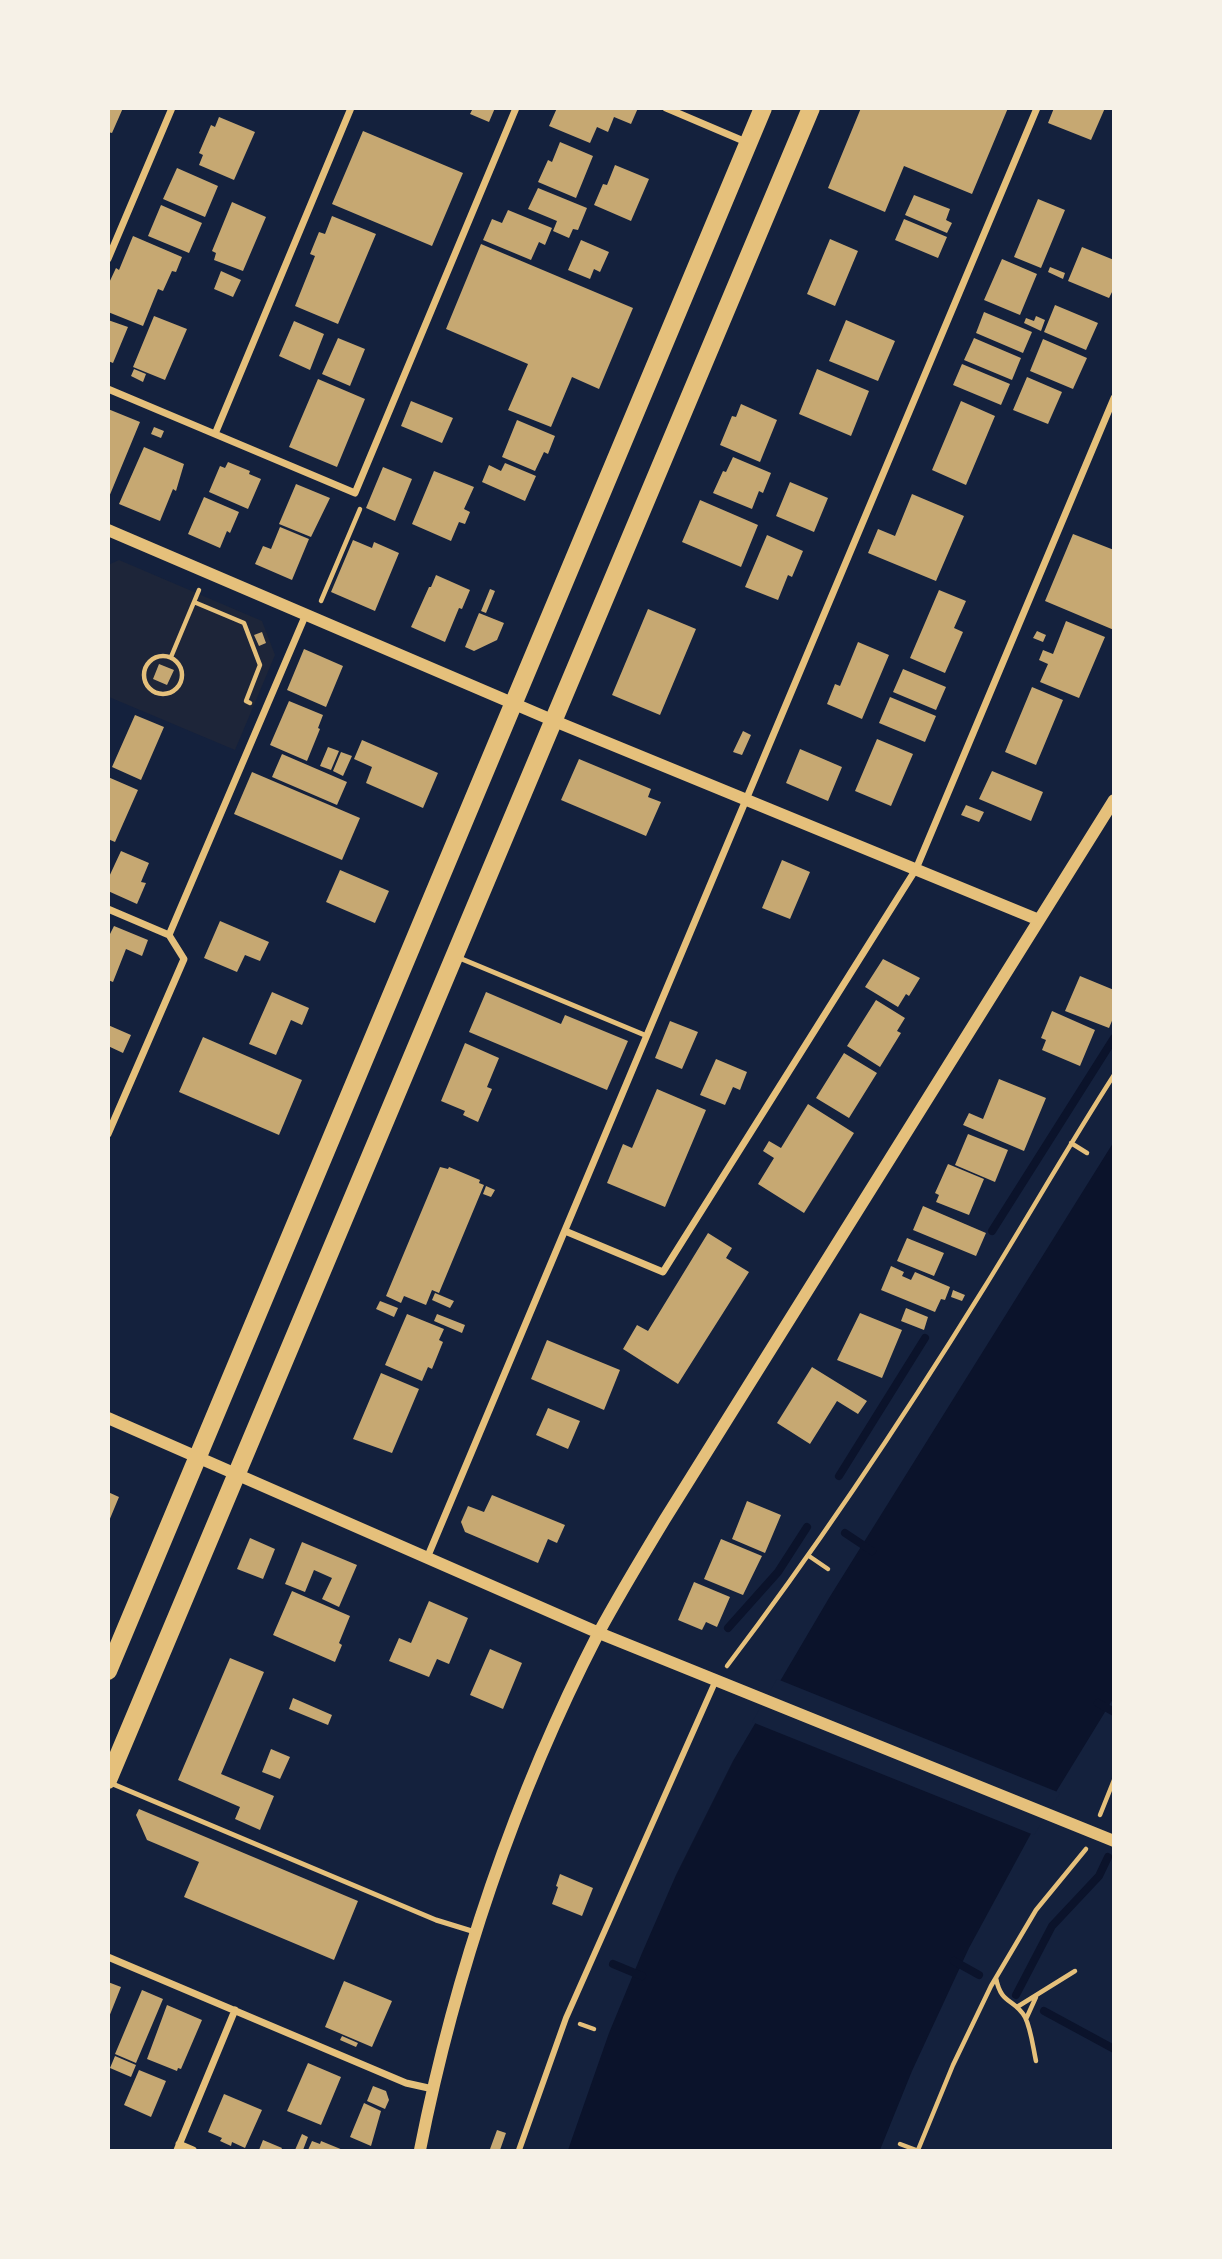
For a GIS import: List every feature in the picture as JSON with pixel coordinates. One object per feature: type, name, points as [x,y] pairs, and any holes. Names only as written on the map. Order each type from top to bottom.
[{"type":"main road","points":[[108,1671],[763,108]]},
{"type":"main road","points":[[108,1781],[811,108]]},
{"type":"street","points":[[108,259],[172,108]]},
{"type":"street","points":[[215,434],[351,108]]},
{"type":"street","points":[[108,389],[355,492],[516,108]]},
{"type":"street","points":[[666,108],[749,143]]},
{"type":"street","points":[[427,1558],[1037,108]]},
{"type":"street","points":[[565,1231],[663,1272],[916,869],[1114,398]]},
{"type":"street","points":[[109,530],[552,720],[1039,920]]},
{"type":"street","points":[[169,935],[306,614]]},
{"type":"street","points":[[420,2151],[433,2089],[477,1933],[530,1786],[599,1633],[665,1519],[1114,800]]},
{"type":"street","points":[[108,909],[169,935],[184,959],[108,1134]]},
{"type":"street","points":[[108,1418],[599,1633],[1114,1841]]},
{"type":"street","points":[[519,2151],[564,2024],[716,1681]]},
{"type":"street","points":[[108,1957],[406,2082],[433,2089]]},
{"type":"street","points":[[193,2151],[178,2147],[235,2010]]},
{"type":"lane","points":[[454,955],[646,1036]]},
{"type":"lane","points":[[108,1781],[436,1920],[477,1933]]},
{"type":"path","points":[[321,601],[361,506],[355,492]]},
{"type":"path","points":[[171,657],[198,594]]},
{"type":"path","points":[[194,601],[244,623],[261,665],[246,701],[265,710]]},
{"type":"path","points":[[156,657],[171,657],[181,667],[181,682],[170,693],[155,692],[145,682],[145,667],[156,657]]},
{"type":"path","points":[[716,1681],[809,1556],[983,1289],[1114,1074]]},
{"type":"path","points":[[1071,1143],[1087,1153]]},
{"type":"path","points":[[809,1556],[828,1569]]},
{"type":"path","points":[[900,2144],[917,2151],[971,2025],[1036,1910],[1085,1851],[1114,1780]]},
{"type":"path","points":[[1017,2007],[1075,1971]]},
{"type":"path","points":[[996,1978],[1000,1994],[1017,2007],[1026,2019],[1036,2061]]},
{"type":"path","points":[[1026,2019],[1037,1996]]},
{"type":"path","points":[[579,2023],[594,2029]]},
{"type":"shaded area","points":[[119,560],[262,621],[275,655],[235,750],[109,697],[108,565]]},
{"type":"shaded area","points":[[1113,1143],[1113,1699],[1034,1828],[969,1948],[912,2071],[880,2150],[568,2150],[609,2033],[642,1953],[676,1875],[733,1761],[829,1598]]},
{"type":"pier","points":[[777,1679],[1060,1793],[1034,1835],[752,1722]]},
{"type":"building","points":[[108,108],[123,108],[112,133],[108,132]]},
{"type":"building","points":[[473,108],[495,108],[489,122],[470,114]]},
{"type":"building","points":[[557,108],[638,108],[631,124],[614,117],[608,132],[597,127],[590,143],[549,126]]},
{"type":"building","points":[[861,108],[1008,108],[972,194],[904,166],[885,212],[828,188]]},
{"type":"building","points":[[1054,108],[1105,108],[1091,140],[1048,123]]},
{"type":"building","points":[[219,117],[255,132],[234,180],[199,165],[203,155],[199,153],[211,125],[215,127]]},
{"type":"building","points":[[363,131],[463,173],[432,246],[332,204]]},
{"type":"building","points":[[560,142],[593,156],[576,198],[538,182],[548,160],[552,162]]},
{"type":"building","points":[[615,165],[649,179],[631,221],[594,205],[603,184],[607,185]]},
{"type":"building","points":[[177,168],[218,186],[205,217],[163,199]]},
{"type":"building","points":[[538,188],[587,208],[578,230],[573,229],[569,238],[553,231],[557,221],[528,209]]},
{"type":"building","points":[[914,195],[950,209],[946,220],[952,223],[947,233],[905,215]]},
{"type":"building","points":[[1038,199],[1065,210],[1041,268],[1014,257]]},
{"type":"building","points":[[232,202],[266,217],[243,271],[214,260],[216,253],[212,251]]},
{"type":"building","points":[[161,205],[202,223],[189,253],[148,236]]},
{"type":"building","points":[[508,210],[552,228],[545,245],[539,242],[531,260],[483,240],[492,219],[502,223]]},
{"type":"building","points":[[332,216],[376,234],[338,324],[295,306],[315,256],[310,254],[319,232],[325,234]]},
{"type":"building","points":[[904,219],[947,237],[938,258],[895,240]]},
{"type":"building","points":[[133,236],[182,257],[163,291],[158,289],[143,326],[108,312],[108,285],[116,268],[119,270]]},
{"type":"building","points":[[830,239],[858,251],[835,306],[807,294]]},
{"type":"building","points":[[581,240],[609,252],[600,272],[594,269],[590,279],[568,270]]},
{"type":"building","points":[[481,244],[633,308],[599,389],[572,377],[551,427],[508,410],[528,364],[446,329]]},
{"type":"building","points":[[1082,247],[1114,260],[1114,288],[1109,298],[1068,281]]},
{"type":"building","points":[[1002,259],[1037,274],[1020,315],[984,300]]},
{"type":"building","points":[[1050,267],[1065,273],[1063,279],[1048,272]]},
{"type":"building","points":[[221,271],[241,280],[233,297],[214,289]]},
{"type":"building","points":[[1055,305],[1098,323],[1086,350],[1044,332]]},
{"type":"building","points":[[984,312],[1032,332],[1023,353],[976,333]]},
{"type":"building","points":[[154,316],[187,329],[165,380],[133,367]]},
{"type":"building","points":[[1036,316],[1045,320],[1041,331],[1024,323],[1026,318],[1034,321]]},
{"type":"building","points":[[108,320],[128,327],[113,363],[108,361]]},
{"type":"building","points":[[846,320],[895,341],[878,381],[829,361]]},
{"type":"building","points":[[294,321],[324,334],[310,370],[279,356]]},
{"type":"building","points":[[338,338],[365,349],[350,386],[322,374]]},
{"type":"building","points":[[974,338],[1021,358],[1012,380],[964,360]]},
{"type":"building","points":[[1043,339],[1087,358],[1073,389],[1030,371]]},
{"type":"building","points":[[962,364],[1010,384],[1001,405],[953,385]]},
{"type":"building","points":[[134,369],[146,374],[143,382],[131,376]]},
{"type":"building","points":[[817,369],[869,391],[851,436],[799,414]]},
{"type":"building","points":[[1027,377],[1062,392],[1048,424],[1013,410]]},
{"type":"building","points":[[318,379],[365,399],[337,467],[289,447]]},
{"type":"building","points":[[411,401],[453,418],[442,443],[401,426]]},
{"type":"building","points":[[961,401],[995,416],[966,485],[932,470]]},
{"type":"building","points":[[741,404],[777,420],[760,462],[720,445],[732,416],[736,417]]},
{"type":"building","points":[[108,409],[140,422],[109,497],[108,497]]},
{"type":"building","points":[[517,420],[555,436],[548,454],[544,452],[535,471],[502,457]]},
{"type":"building","points":[[154,427],[164,431],[161,438],[151,434]]},
{"type":"building","points":[[144,447],[184,464],[176,491],[173,489],[160,521],[119,504]]},
{"type":"building","points":[[733,457],[771,473],[763,493],[759,491],[752,509],[713,493]]},
{"type":"building","points":[[228,462],[261,479],[248,509],[209,492],[220,466],[225,468]]},
{"type":"building","points":[[505,463],[536,476],[525,501],[482,482],[489,465],[501,471]]},
{"type":"building","points":[[383,467],[412,479],[395,521],[366,508]]},
{"type":"building","points":[[434,471],[474,487],[464,509],[470,512],[465,524],[459,522],[451,541],[412,524]]},
{"type":"building","points":[[790,482],[828,498],[814,532],[776,516]]},
{"type":"building","points":[[296,484],[330,498],[311,537],[279,524]]},
{"type":"building","points":[[912,494],[964,516],[936,581],[868,553],[878,529],[895,536]]},
{"type":"building","points":[[204,497],[239,512],[220,548],[188,534]]},
{"type":"building","points":[[700,500],[758,525],[741,567],[682,542]]},
{"type":"building","points":[[280,527],[309,539],[292,580],[255,564],[263,546],[271,549]]},
{"type":"building","points":[[1073,534],[1114,550],[1114,630],[1045,601]]},
{"type":"building","points":[[767,535],[803,551],[792,577],[788,575],[778,600],[745,587]]},
{"type":"building","points":[[353,540],[372,548],[374,542],[399,553],[375,611],[331,592]]},
{"type":"building","points":[[436,575],[470,590],[462,609],[459,608],[445,642],[411,627]]},
{"type":"building","points":[[490,589],[495,591],[486,613],[481,611]]},
{"type":"building","points":[[939,590],[966,601],[954,628],[963,632],[945,673],[910,658]]},
{"type":"building","points":[[648,609],[696,629],[660,715],[612,695]]},
{"type":"building","points":[[479,613],[504,623],[497,640],[474,651],[465,647]]},
{"type":"building","points":[[1066,621],[1105,637],[1079,698],[1040,682],[1048,664],[1039,660],[1043,650],[1053,654]]},
{"type":"building","points":[[1037,631],[1046,635],[1043,642],[1033,638]]},
{"type":"building","points":[[262,632],[266,643],[259,646],[254,635]]},
{"type":"building","points":[[858,642],[889,655],[862,719],[827,704],[835,684],[840,686]]},
{"type":"building","points":[[304,649],[343,666],[326,707],[287,690]]},
{"type":"building","points":[[159,664],[174,670],[167,685],[153,679]]},
{"type":"building","points":[[903,669],[946,687],[936,710],[893,692]]},
{"type":"building","points":[[1032,687],[1063,700],[1036,765],[1005,752]]},
{"type":"building","points":[[890,697],[936,716],[925,742],[879,723]]},
{"type":"building","points":[[289,701],[323,715],[307,761],[270,745]]},
{"type":"building","points":[[135,715],[164,727],[141,780],[112,767]]},
{"type":"building","points":[[743,731],[751,735],[742,755],[733,752]]},
{"type":"building","points":[[877,739],[913,754],[891,806],[855,791]]},
{"type":"building","points":[[362,740],[438,773],[423,808],[366,783],[372,767],[354,759]]},
{"type":"building","points":[[328,747],[339,751],[331,770],[320,766]]},
{"type":"building","points":[[800,749],[842,767],[828,801],[786,783]]},
{"type":"building","points":[[341,752],[352,756],[343,776],[333,771]]},
{"type":"building","points":[[282,754],[347,782],[337,805],[272,777]]},
{"type":"building","points":[[579,759],[651,789],[648,797],[661,802],[646,836],[561,800]]},
{"type":"building","points":[[992,771],[1043,792],[1031,821],[979,799]]},
{"type":"building","points":[[252,772],[360,818],[342,860],[234,814]]},
{"type":"building","points":[[108,777],[138,790],[115,842],[108,839]]},
{"type":"building","points":[[966,805],[984,812],[979,822],[961,815]]},
{"type":"building","points":[[121,851],[149,863],[141,882],[146,883],[137,904],[108,891],[108,879]]},
{"type":"building","points":[[782,860],[810,872],[790,919],[762,908]]},
{"type":"building","points":[[340,870],[389,891],[375,923],[326,902]]},
{"type":"building","points":[[220,921],[269,942],[260,961],[245,955],[237,972],[204,958]]},
{"type":"building","points":[[114,926],[148,940],[142,956],[126,949],[113,982],[108,980],[108,938]]},
{"type":"building","points":[[883,959],[920,978],[909,996],[906,994],[898,1007],[865,987]]},
{"type":"building","points":[[1080,976],[1114,990],[1114,1016],[1109,1028],[1065,1011]]},
{"type":"building","points":[[272,992],[309,1008],[302,1025],[291,1020],[276,1055],[249,1044]]},
{"type":"building","points":[[486,992],[561,1024],[565,1015],[628,1041],[607,1090],[469,1032]]},
{"type":"building","points":[[876,1000],[905,1018],[897,1031],[901,1033],[880,1067],[847,1046]]},
{"type":"building","points":[[1052,1011],[1095,1030],[1080,1066],[1042,1050],[1046,1040],[1041,1038]]},
{"type":"building","points":[[670,1021],[698,1032],[682,1069],[655,1058]]},
{"type":"building","points":[[108,1025],[131,1035],[123,1053],[108,1046]]},
{"type":"building","points":[[203,1037],[302,1080],[279,1135],[179,1092]]},
{"type":"building","points":[[465,1043],[499,1058],[487,1087],[492,1089],[478,1122],[463,1115],[465,1111],[441,1101]]},
{"type":"building","points":[[844,1053],[877,1073],[849,1118],[816,1098]]},
{"type":"building","points":[[716,1059],[747,1072],[740,1090],[733,1087],[725,1105],[700,1095]]},
{"type":"building","points":[[999,1079],[1046,1098],[1024,1151],[963,1125],[969,1113],[983,1119]]},
{"type":"building","points":[[657,1089],[706,1110],[665,1207],[607,1183],[623,1144],[632,1148]]},
{"type":"building","points":[[808,1104],[854,1133],[804,1213],[758,1184],[774,1158],[763,1151],[769,1141],[781,1148]]},
{"type":"building","points":[[968,1134],[1008,1150],[995,1182],[955,1165]]},
{"type":"building","points":[[948,1164],[984,1179],[969,1215],[936,1202],[939,1195],[935,1193]]},
{"type":"building","points":[[440,1167],[449,1167],[480,1180],[479,1183],[484,1185],[439,1293],[432,1290],[426,1305],[404,1296],[401,1303],[386,1296]]},
{"type":"building","points":[[486,1186],[495,1190],[491,1197],[483,1194]]},
{"type":"building","points":[[923,1206],[986,1233],[976,1256],[913,1230]]},
{"type":"building","points":[[708,1233],[732,1248],[726,1258],[749,1272],[678,1384],[623,1349],[637,1325],[648,1331]]},
{"type":"building","points":[[907,1238],[944,1253],[934,1276],[897,1261]]},
{"type":"building","points":[[891,1266],[904,1272],[902,1276],[911,1280],[915,1272],[950,1287],[945,1300],[941,1299],[935,1312],[881,1290]]},
{"type":"building","points":[[953,1290],[965,1295],[962,1301],[951,1297]]},
{"type":"building","points":[[435,1293],[454,1301],[450,1308],[432,1300]]},
{"type":"building","points":[[380,1301],[398,1308],[394,1317],[376,1309]]},
{"type":"building","points":[[906,1308],[928,1317],[924,1330],[901,1321]]},
{"type":"building","points":[[860,1313],[902,1330],[882,1378],[837,1360]]},
{"type":"building","points":[[407,1314],[444,1329],[439,1340],[443,1342],[432,1369],[428,1367],[422,1381],[385,1365]]},
{"type":"building","points":[[437,1314],[465,1325],[462,1333],[434,1321]]},
{"type":"building","points":[[547,1340],[620,1370],[604,1410],[531,1379]]},
{"type":"building","points":[[812,1367],[867,1401],[858,1414],[837,1401],[810,1444],[777,1423]]},
{"type":"building","points":[[381,1373],[419,1389],[392,1453],[353,1439]]},
{"type":"building","points":[[548,1408],[580,1421],[568,1449],[536,1435]]},
{"type":"building","points":[[108,1492],[119,1497],[109,1521],[108,1521]]},
{"type":"building","points":[[492,1495],[565,1525],[557,1543],[548,1539],[538,1563],[465,1532],[461,1522],[468,1506],[484,1512]]},
{"type":"building","points":[[747,1501],[781,1515],[765,1553],[732,1539]]},
{"type":"building","points":[[250,1538],[275,1549],[263,1579],[237,1569]]},
{"type":"building","points":[[721,1539],[762,1556],[743,1595],[704,1579]]},
{"type":"building","points":[[302,1542],[357,1565],[339,1607],[322,1599],[332,1578],[314,1570],[305,1592],[285,1584]]},
{"type":"building","points":[[694,1582],[730,1597],[717,1627],[706,1622],[702,1630],[678,1620]]},
{"type":"building","points":[[292,1591],[350,1616],[335,1662],[273,1635]]},
{"type":"building","points":[[429,1601],[468,1618],[449,1664],[437,1659],[429,1677],[389,1661],[399,1638],[411,1643]]},
{"type":"building","points":[[490,1649],[522,1663],[503,1709],[470,1695]]},
{"type":"building","points":[[230,1658],[264,1672],[221,1774],[274,1796],[260,1830],[235,1819],[240,1807],[178,1780]]},
{"type":"building","points":[[293,1698],[332,1715],[328,1725],[289,1709]]},
{"type":"building","points":[[271,1749],[290,1757],[280,1779],[262,1772]]},
{"type":"building","points":[[139,1809],[358,1901],[334,1960],[184,1897],[199,1862],[147,1840],[136,1815]]},
{"type":"building","points":[[560,1874],[593,1888],[582,1916],[552,1904]]},
{"type":"building","points":[[344,1981],[392,2001],[372,2047],[325,2027]]},
{"type":"building","points":[[108,1982],[121,1987],[109,2017],[108,2017]]},
{"type":"building","points":[[142,1990],[163,1999],[136,2063],[115,2054]]},
{"type":"building","points":[[167,2005],[202,2020],[181,2069],[178,2068],[177,2071],[147,2059]]},
{"type":"building","points":[[342,2036],[358,2043],[356,2047],[340,2040]]},
{"type":"building","points":[[115,2056],[136,2065],[131,2077],[110,2068]]},
{"type":"building","points":[[308,2063],[341,2077],[321,2125],[287,2111]]},
{"type":"building","points":[[139,2070],[166,2081],[151,2117],[124,2105]]},
{"type":"building","points":[[373,2086],[386,2091],[389,2100],[385,2109],[367,2101]]},
{"type":"building","points":[[224,2094],[262,2110],[245,2148],[232,2142],[231,2146],[220,2141],[222,2138],[208,2132]]},
{"type":"building","points":[[364,2103],[381,2111],[371,2146],[350,2137]]},
{"type":"building","points":[[497,2130],[506,2133],[500,2150],[490,2149]]},
{"type":"building","points":[[302,2134],[308,2137],[303,2150],[295,2150]]},
{"type":"building","points":[[263,2140],[282,2148],[259,2150]]},
{"type":"building","points":[[312,2141],[320,2144],[321,2141],[343,2150],[308,2150]]},
{"type":"waterway","points":[[992,1231],[1114,1038]]},
{"type":"waterway","points":[[839,1476],[925,1338]]},
{"type":"waterway","points":[[728,1628],[778,1572],[807,1527]]},
{"type":"waterway","points":[[845,1533],[872,1551]]},
{"type":"waterway","points":[[1098,1703],[1114,1712]]},
{"type":"waterway","points":[[1016,1995],[1052,1926],[1099,1876],[1108,1857]]},
{"type":"waterway","points":[[954,1961],[979,1975]]},
{"type":"waterway","points":[[613,1964],[642,1976]]},
{"type":"waterway","points":[[1044,2011],[1114,2049]]}]
